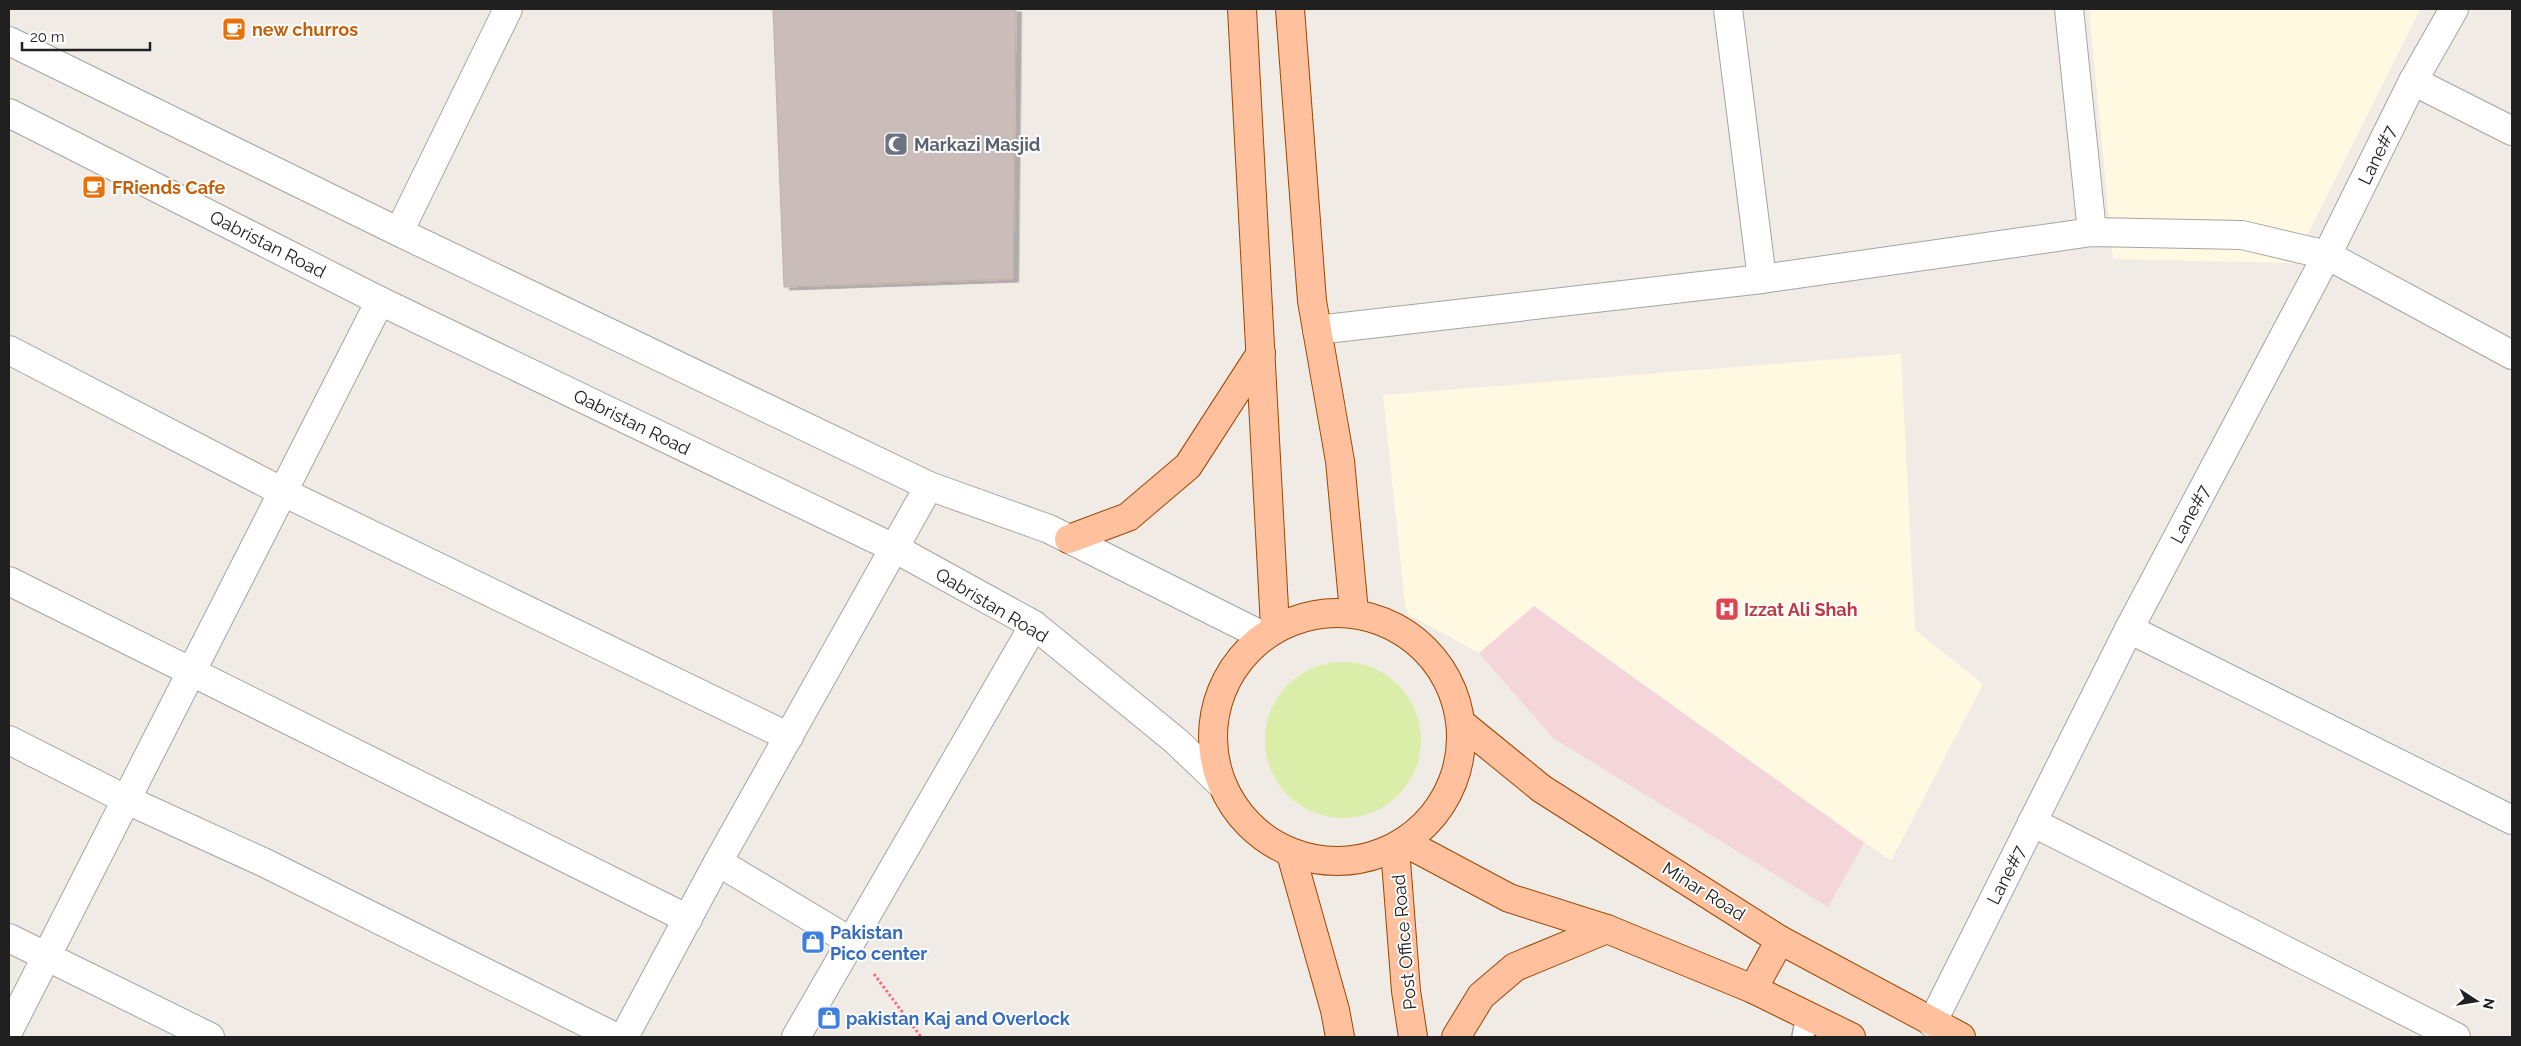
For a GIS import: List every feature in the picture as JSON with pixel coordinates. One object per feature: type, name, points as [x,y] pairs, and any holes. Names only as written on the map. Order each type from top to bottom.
[{"type":"main road","points":[[1242,9],[1261,353],[1269,631]]},
{"type":"main road","points":[[1290,9],[1312,301],[1340,461],[1354,612]]},
{"type":"main road","points":[[1069,539],[1128,517],[1188,466],[1261,353]]},
{"type":"main road","points":[[1320,612],[1354,612],[1386,621],[1437,662],[1461,723],[1461,753],[1454,782],[1440,808],[1420,830],[1400,845],[1370,858],[1344,862],[1316,860],[1291,854],[1248,825],[1220,783],[1212,729],[1227,676],[1269,631],[1288,621],[1320,612]]},
{"type":"main road","name":"Minar Road","points":[[1461,723],[1542,789],[1780,940],[1961,1037]]},
{"type":"main road","points":[[1400,845],[1508,898],[1607,929],[1753,989],[1805,1026],[1851,1037]]},
{"type":"main road","name":"Post Office Road","points":[[1400,845],[1406,991],[1413,1037]]},
{"type":"main road","points":[[1291,854],[1340,1037]]},
{"type":"main road","points":[[1456,1037],[1481,996],[1515,967],[1607,929]]},
{"type":"main road","points":[[1753,989],[1780,940]]},
{"type":"street","points":[[399,232],[508,9]]},
{"type":"street","points":[[1728,9],[1762,279]]},
{"type":"street","points":[[2069,9],[2092,232]]},
{"type":"street","name":"Lane#7","points":[[1932,1023],[2129,629],[2327,255],[2414,81],[2454,9]]},
{"type":"street","points":[[9,42],[399,232],[929,486],[1049,529],[1269,631]]},
{"type":"street","points":[[2414,81],[2512,131]]},
{"type":"street","name":"Qabristan Road","points":[[9,114],[380,300],[896,549],[1034,625],[1176,741],[1220,783]]},
{"type":"street","points":[[1317,330],[1762,279],[2092,232],[2242,235],[2327,255],[2512,355]]},
{"type":"street","points":[[9,1030],[380,300]]},
{"type":"street","points":[[9,350],[283,492],[789,738]]},
{"type":"street","points":[[624,1037],[718,862],[896,549],[929,486]]},
{"type":"street","points":[[9,581],[688,919]]},
{"type":"street","points":[[796,1037],[1034,625]]},
{"type":"street","points":[[2129,629],[2512,820]]},
{"type":"street","points":[[9,740],[127,800],[265,863],[616,1037]]},
{"type":"street","points":[[2032,822],[2456,1037]]},
{"type":"street","points":[[718,862],[850,941]]},
{"type":"street","points":[[9,938],[210,1037]]},
{"type":"path","points":[[850,941],[921,1037]]},
{"type":"shaded area","points":[[2089,9],[2420,9],[2293,263],[2113,259]]},
{"type":"shaded area","name":"Izzat Ali Shah","points":[[1901,354],[1915,630],[1983,684],[1891,861],[1534,606],[1479,653],[1406,613],[1383,395]]},
{"type":"shaded area","points":[[1534,606],[1864,843],[1828,907],[1553,738],[1479,653]]},
{"type":"green space","points":[[1335,662],[1351,662],[1366,665],[1380,671],[1398,685],[1412,703],[1418,717],[1421,740],[1418,763],[1412,777],[1398,795],[1380,809],[1366,815],[1351,818],[1335,818],[1320,815],[1306,809],[1288,795],[1278,783],[1268,763],[1265,748],[1265,732],[1268,717],[1274,703],[1288,685],[1300,675],[1320,665]]},
{"type":"building","name":"Markazi Masjid","points":[[773,9],[1016,9],[1013,279],[784,287]]},
{"type":"place","name":"new churros","points":[[234,29]]},
{"type":"place","name":"Markazi Masjid","points":[[896,144]]},
{"type":"place","name":"FRiends Cafe","points":[[94,187]]},
{"type":"place","name":"Izzat Ali Shah","points":[[1727,609]]},
{"type":"place","name":"Pakistan Pico center","points":[[813,942]]},
{"type":"place","name":"pakistan Kaj and Overlock","points":[[829,1018]]}]
